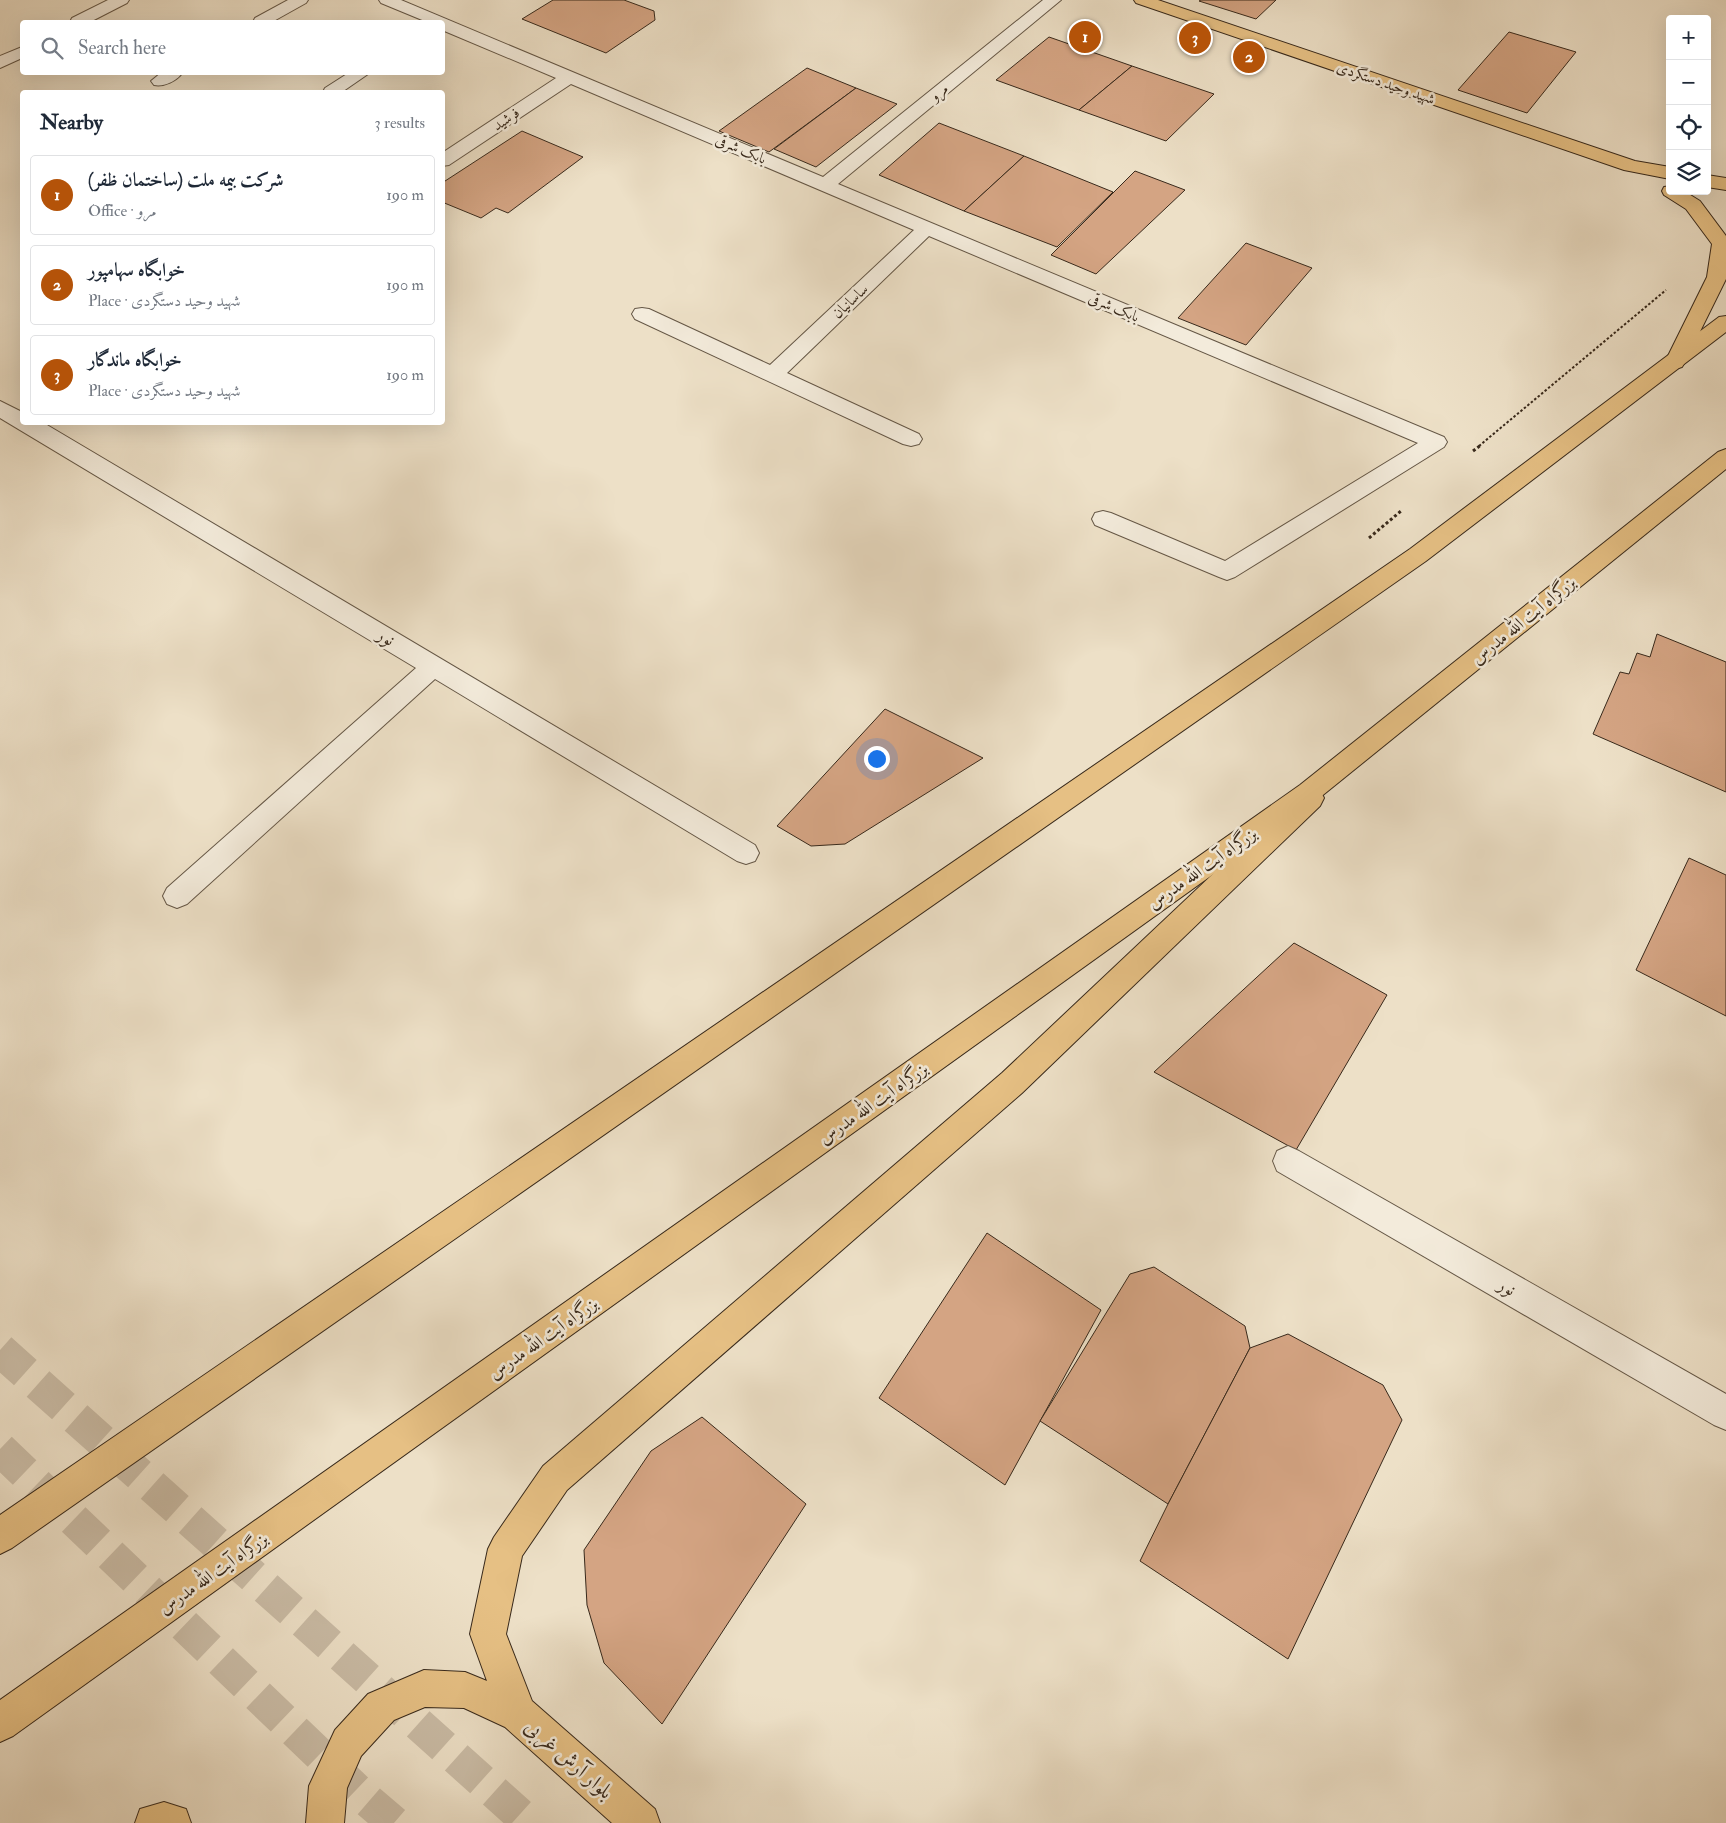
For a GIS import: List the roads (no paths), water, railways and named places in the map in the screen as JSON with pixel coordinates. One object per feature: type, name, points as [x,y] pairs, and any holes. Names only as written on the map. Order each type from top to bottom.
[{"type":"main road","name":"شهید وحید دستگردی","points":[[1142,0],[1631,166],[1666,172]]},
{"type":"main road","name":"شهید وحید دستگردی","points":[[1631,166],[1666,188]]},
{"type":"main road","points":[[1711,182],[1726,184]]},
{"type":"main road","name":"شهید وحید دستگردی","points":[[1675,362],[1717,277],[1722,244],[1693,205],[1677,195]]},
{"type":"main road","points":[[0,1536],[1418,555],[1726,322]]},
{"type":"main road","name":"بزرگراه آیت الله مدرس","points":[[0,1723],[1310,792],[1726,457]]},
{"type":"main road","points":[[518,1714],[488,1634],[506,1549],[555,1478],[1012,1083],[1356,754]]},
{"type":"main road","points":[[325,1823],[328,1786],[348,1743],[382,1707],[424,1688],[432,1688],[465,1690],[518,1714]]},
{"type":"main road","name":"بلوار آرش غربی","points":[[518,1714],[641,1823]]},
{"type":"main road","points":[[154,1823],[164,1821],[172,1823]]},
{"type":"street","points":[[82,20],[121,0]]},
{"type":"street","points":[[265,20],[300,0]]},
{"type":"street","name":"بابک شرقی","points":[[387,0],[434,20]]},
{"type":"street","name":"مرو","points":[[825,185],[1053,0]]},
{"type":"street","name":"بابک شرقی","points":[[445,25],[1436,442],[1227,570],[1104,519]]},
{"type":"street","points":[[0,64],[20,53]]},
{"type":"street","points":[[335,90],[359,75]]},
{"type":"street","name":"فرشید","points":[[445,159],[570,77]]},
{"type":"street","name":"ساسانیان","points":[[772,375],[927,228]]},
{"type":"street","points":[[642,314],[911,439]]},
{"type":"street","name":"نور","points":[[0,408],[20,420]]},
{"type":"street","name":"نور","points":[[29,425],[746,853]]},
{"type":"street","points":[[177,896],[434,666]]},
{"type":"street","name":"نور","points":[[1288,1161],[1726,1413]]},
{"type":"tunnel","points":[[0,1350],[529,1823]]},
{"type":"tunnel","points":[[0,1449],[365,1798],[394,1823]]},
{"type":"place","name":"شرکت بیمه ملت (ساختمان ظفر)","points":[[1085,37]]},
{"type":"place","name":"خوابگاه ماندگار","points":[[1195,38]]},
{"type":"place","name":"خوابگاه سهامپور","points":[[1249,57]]}]
